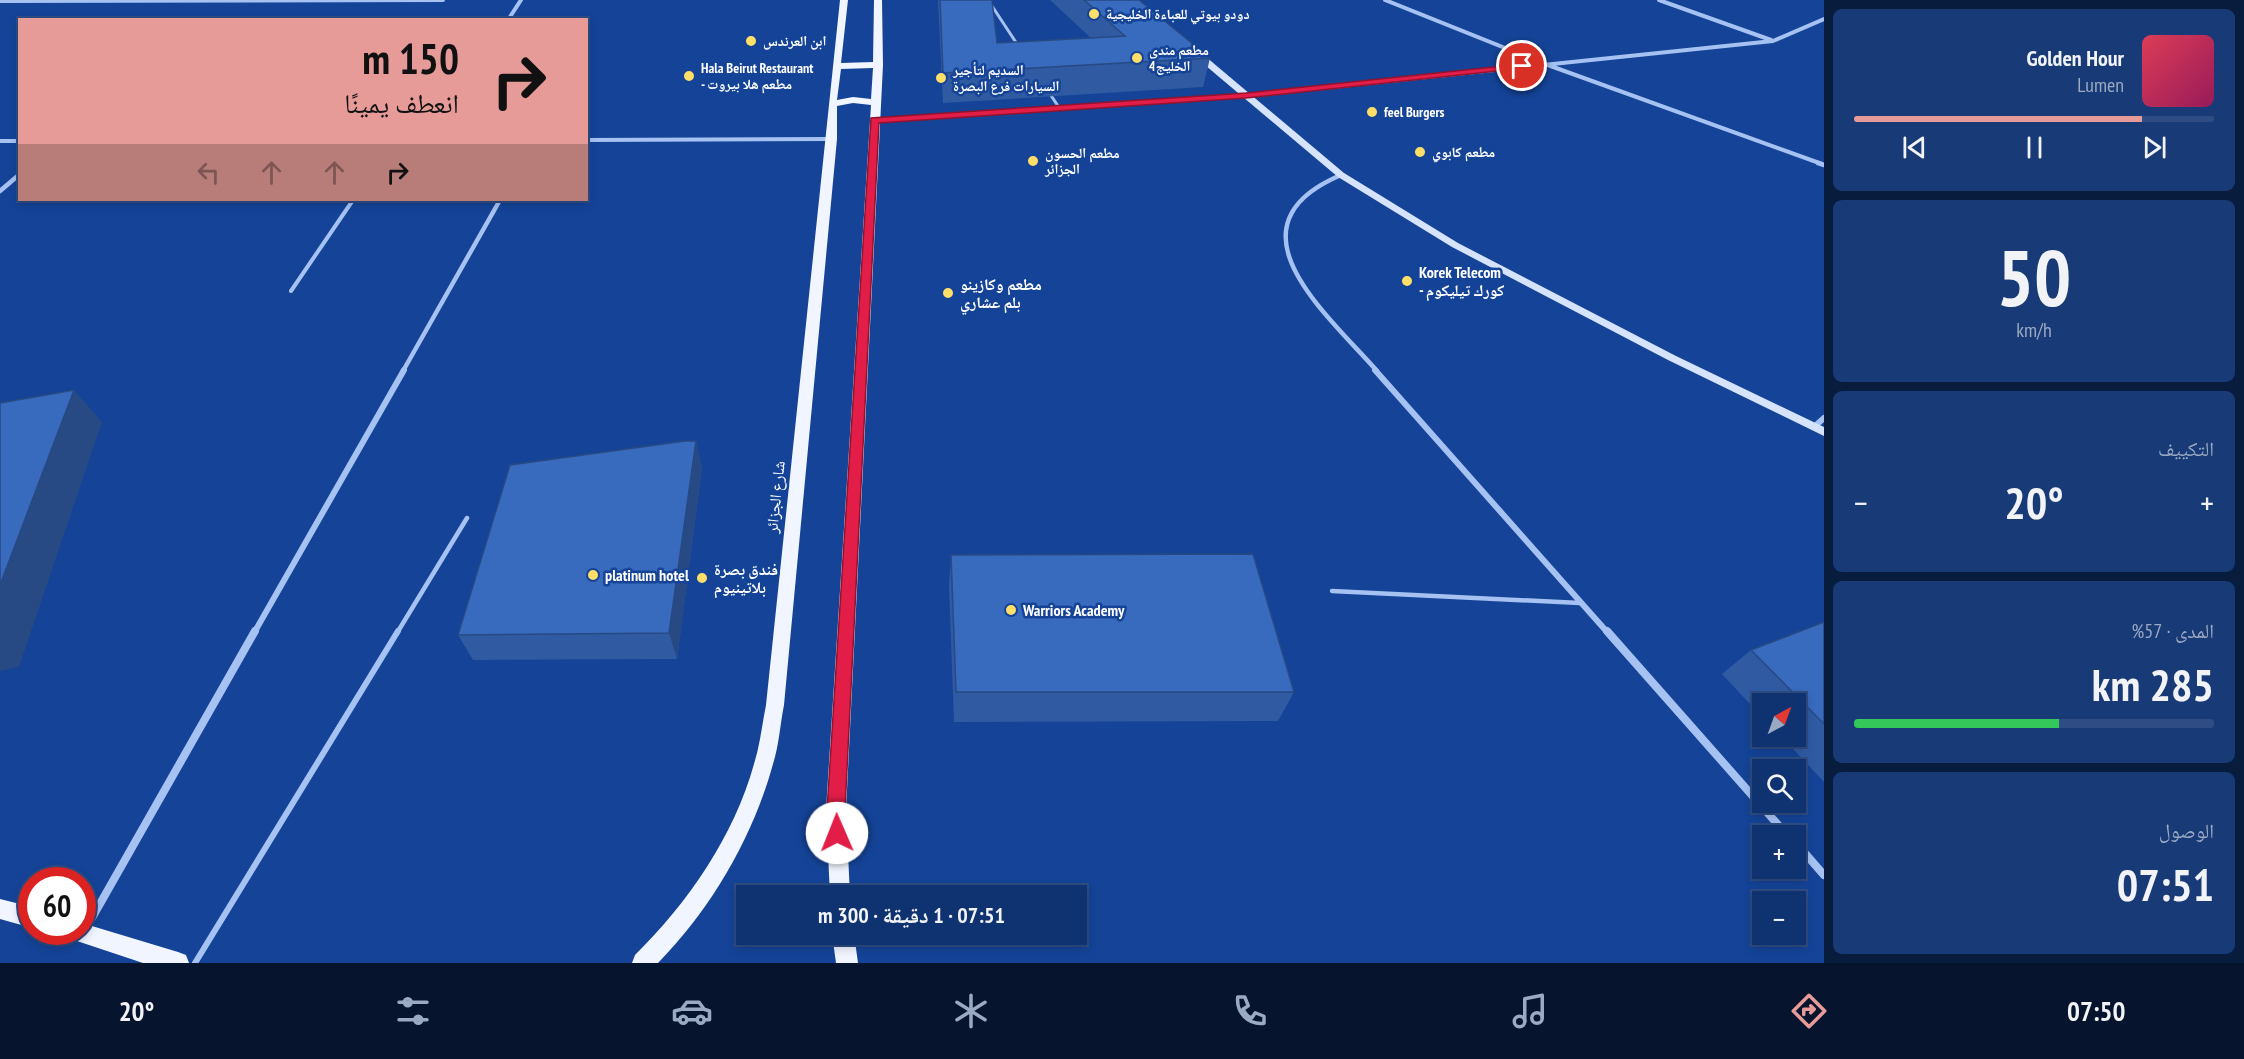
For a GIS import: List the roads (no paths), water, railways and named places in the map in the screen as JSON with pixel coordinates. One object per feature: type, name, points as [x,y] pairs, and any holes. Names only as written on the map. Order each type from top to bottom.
[{"type":"main road","name":"شارع الجزائر","points":[[644,963],[702,893],[740,828],[764,765],[775,705],[832,139],[831,104],[838,66],[844,0]]},
{"type":"main road","points":[[839,885],[836,810],[878,65],[878,0]]},
{"type":"main road","points":[[838,66],[878,65]]},
{"type":"main road","points":[[831,104],[853,100],[876,103]]},
{"type":"main road","points":[[0,909],[18,914]]},
{"type":"main road","points":[[96,937],[178,963]]},
{"type":"main road","points":[[845,945],[847,963]]},
{"type":"street","points":[[0,1],[443,0]]},
{"type":"street","points":[[509,18],[520,0]]},
{"type":"street","points":[[1385,0],[1545,64],[1824,165]]},
{"type":"street","points":[[1659,0],[1773,41]]},
{"type":"street","points":[[874,120],[1246,96],[1773,41],[1824,19]]},
{"type":"street","points":[[1185,44],[1341,175],[1455,245],[1672,358],[1824,432]]},
{"type":"street","points":[[588,140],[832,139]]},
{"type":"street","points":[[0,141],[18,141]]},
{"type":"street","points":[[1341,175],[1320,183],[1298,201],[1285,227],[1288,261],[1320,307],[1778,825]]},
{"type":"street","points":[[0,191],[18,176]]},
{"type":"street","points":[[96,906],[499,201]]},
{"type":"street","points":[[1814,428],[1824,418]]},
{"type":"street","points":[[1806,854],[1824,875]]},
{"type":"lane","points":[[992,6],[1023,53]]},
{"type":"lane","points":[[1048,90],[1061,109]]},
{"type":"lane","points":[[291,291],[352,201]]},
{"type":"lane","points":[[195,963],[467,518]]},
{"type":"lane","points":[[1332,591],[1580,603]]},
{"type":"place","name":"دودو بيوتي للعباءة الخليجية","points":[[1094,14]]},
{"type":"place","name":"ابن العرندس","points":[[751,41]]},
{"type":"place","name":"مطعم مندي الخليج4","points":[[1137,58]]},
{"type":"place","name":"Hala Beirut Restaurant - مطعم هلا بيروت","points":[[689,76]]},
{"type":"place","name":"السديم لتأجير السيارات فرع البصرة","points":[[941,78]]},
{"type":"place","name":"feel Burgers","points":[[1372,112]]},
{"type":"place","name":"مطعم كابوي","points":[[1420,152]]},
{"type":"place","name":"مطعم الحسون الجزائر","points":[[1033,161]]},
{"type":"place","name":"Korek Telecom - كورك تيليكوم","points":[[1407,281]]},
{"type":"place","name":"مطعم وكازينو بلم عشاري","points":[[948,293]]},
{"type":"place","name":"platinum hotel","points":[[593,575]]},
{"type":"place","name":"فندق بصرة بلاتينيوم","points":[[702,578]]},
{"type":"place","name":"Warriors Academy","points":[[1011,610]]}]
